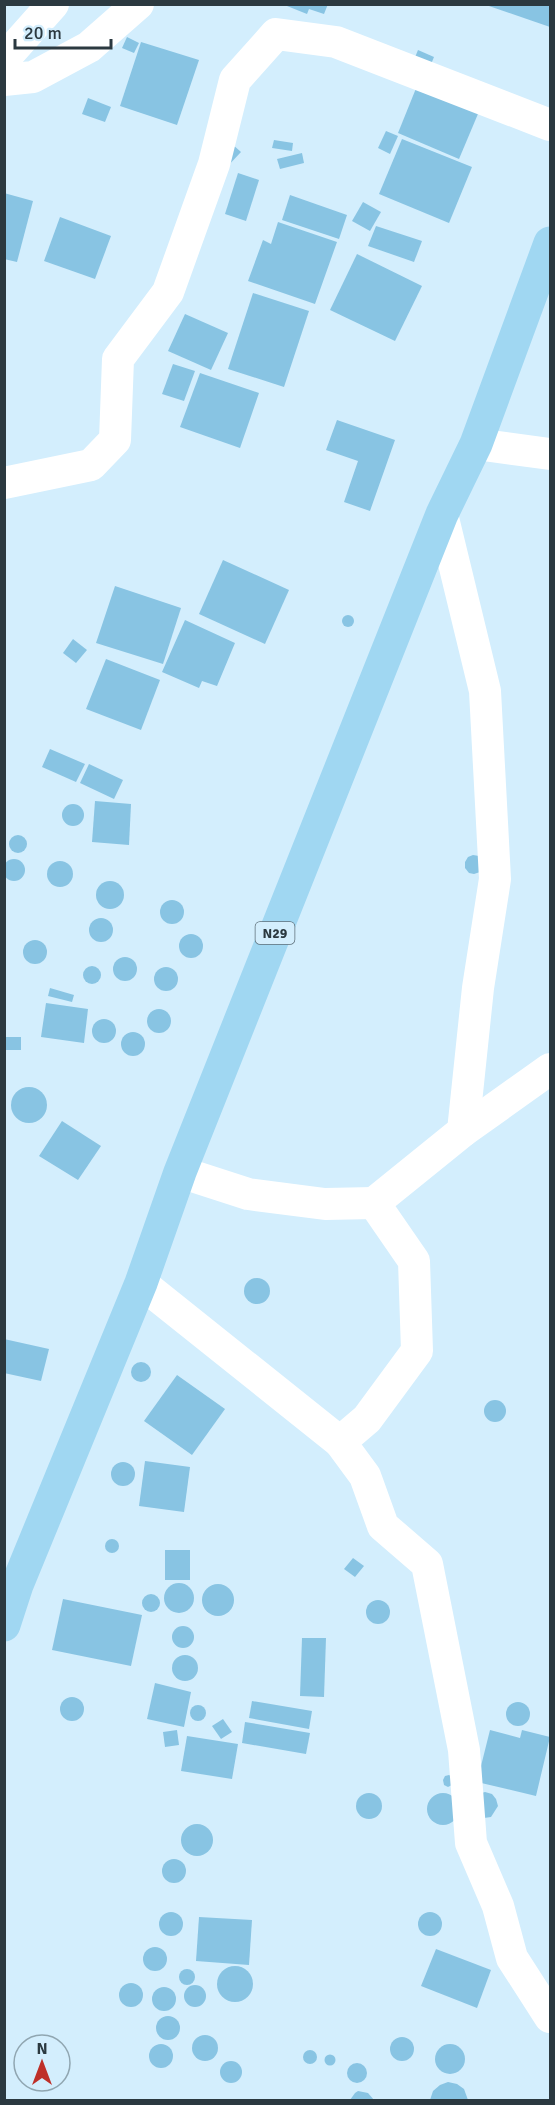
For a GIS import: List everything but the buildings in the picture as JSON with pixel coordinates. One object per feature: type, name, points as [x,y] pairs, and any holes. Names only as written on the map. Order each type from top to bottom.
[{"type":"main road","name":"N29","points":[[4,1625],[17,1585],[141,1283],[180,1172],[441,514],[476,444],[550,243]]},
{"type":"street","points":[[4,58],[53,4]]},
{"type":"street","points":[[4,80],[33,77],[89,47],[138,4]]},
{"type":"street","points":[[4,483],[91,465],[115,440],[118,359],[168,292],[214,164],[235,80],[276,34],[336,42],[550,125]]},
{"type":"street","points":[[476,444],[550,454]]},
{"type":"street","points":[[441,514],[485,691],[495,879],[478,988],[464,1131]]},
{"type":"street","points":[[180,1172],[248,1194],[325,1204],[374,1203],[464,1131],[550,1069]]},
{"type":"street","points":[[340,1442],[367,1419],[417,1351],[414,1261],[374,1203]]},
{"type":"street","points":[[141,1283],[340,1442],[365,1476],[383,1526],[427,1564],[464,1750],[471,1843],[498,1906],[512,1958],[550,2017]]}]
